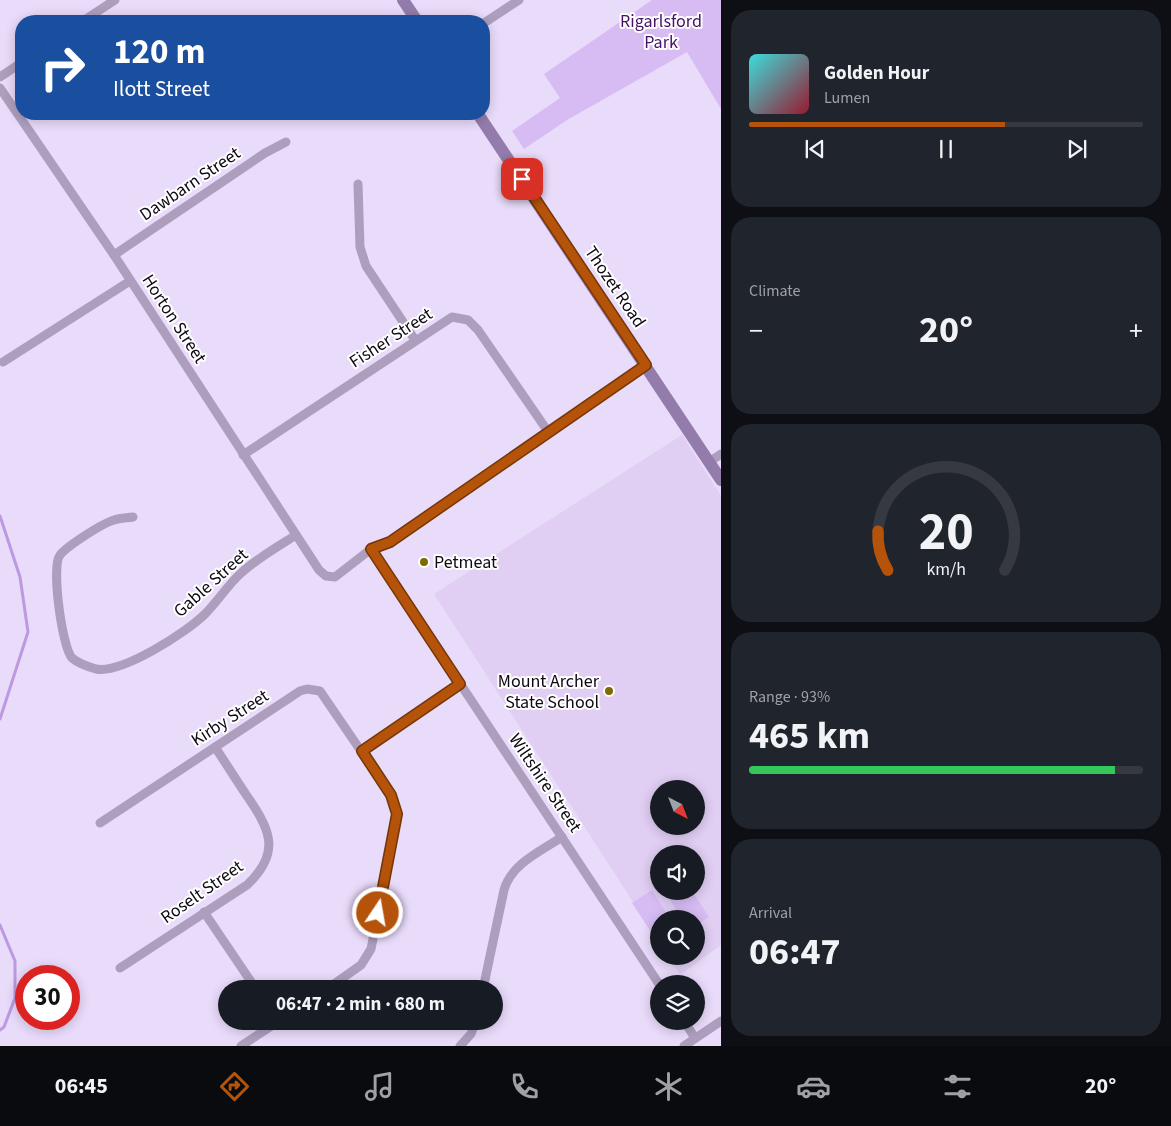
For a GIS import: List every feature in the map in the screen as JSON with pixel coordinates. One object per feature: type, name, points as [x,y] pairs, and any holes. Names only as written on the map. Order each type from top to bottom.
[{"type":"street","points":[[92,15],[115,0]]},
{"type":"street","points":[[402,0],[413,15]]},
{"type":"street","points":[[490,20],[519,0]]},
{"type":"street","points":[[0,77],[15,67]]},
{"type":"street","name":"Horton Street","points":[[0,88],[15,110]]},
{"type":"street","name":"Horton Street","points":[[22,120],[114,255],[319,570],[326,576],[335,577],[371,549]]},
{"type":"street","name":"Thozet Road","points":[[482,120],[721,480]]},
{"type":"street","name":"Dawbarn Street","points":[[114,255],[265,153],[286,142]]},
{"type":"street","points":[[358,184],[360,247],[366,266],[414,340]]},
{"type":"street","points":[[4,362],[130,281]]},
{"type":"street","name":"Fisher Street","points":[[243,455],[414,340],[452,317],[468,320],[478,330],[549,434]]},
{"type":"street","points":[[371,549],[390,542],[549,434],[646,365]]},
{"type":"street","points":[[709,462],[721,454]]},
{"type":"street","name":"Gable Street","points":[[133,517],[113,520],[60,555],[56,564],[65,638],[71,657],[79,663],[97,669],[118,668],[136,661],[180,632],[205,615],[241,573],[296,535]]},
{"type":"street","name":"Wiltshire Street","points":[[371,549],[653,975]]},
{"type":"street","points":[[340,980],[361,965],[370,948],[397,824],[395,803],[362,751],[460,684]]},
{"type":"street","name":"Kirby Street","points":[[100,823],[300,691],[307,689],[320,691],[325,696],[362,751]]},
{"type":"street","name":"Roselt Street","points":[[120,968],[255,877],[265,860],[270,845],[268,828],[214,747]]},
{"type":"street","points":[[485,980],[504,890],[510,875],[518,867],[562,837]]},
{"type":"street","points":[[204,912],[250,980]]},
{"type":"street","points":[[684,1046],[720,1025]]},
{"type":"street","points":[[241,1046],[265,1030]]},
{"type":"street","points":[[460,1046],[473,1030]]},
{"type":"street","points":[[690,1030],[695,1038]]},
{"type":"shaded area","name":"Mount Archer State School","points":[[682,435],[721,496],[721,945],[705,957],[705,910],[650,910],[650,928],[434,594]]},
{"type":"shaded area","name":"Mount Archer State School","points":[[674,965],[694,965],[680,975]]},
{"type":"green space","name":"Rigarlsford Park","points":[[652,0],[721,0],[721,109],[687,52],[567,120],[524,149],[512,131],[560,98],[544,74]]},
{"type":"green space","points":[[650,891],[650,900],[658,900],[664,910],[650,910],[650,930],[632,903]]},
{"type":"green space","points":[[670,900],[698,900],[704,910],[676,910]]},
{"type":"green space","points":[[705,911],[709,917],[705,919]]},
{"type":"waterway","points":[[0,516],[20,577],[28,632],[0,719]]},
{"type":"waterway","points":[[0,925],[15,961],[15,998],[4,1027],[0,1030]]},
{"type":"place","name":"Petmeat","points":[[424,562]]},
{"type":"place","name":"Mount Archer State School","points":[[609,691]]},
{"type":"route","points":[[378,913],[397,824],[397,814],[391,795],[362,751],[460,684],[371,549],[390,542],[549,434],[646,365],[522,179]]}]
